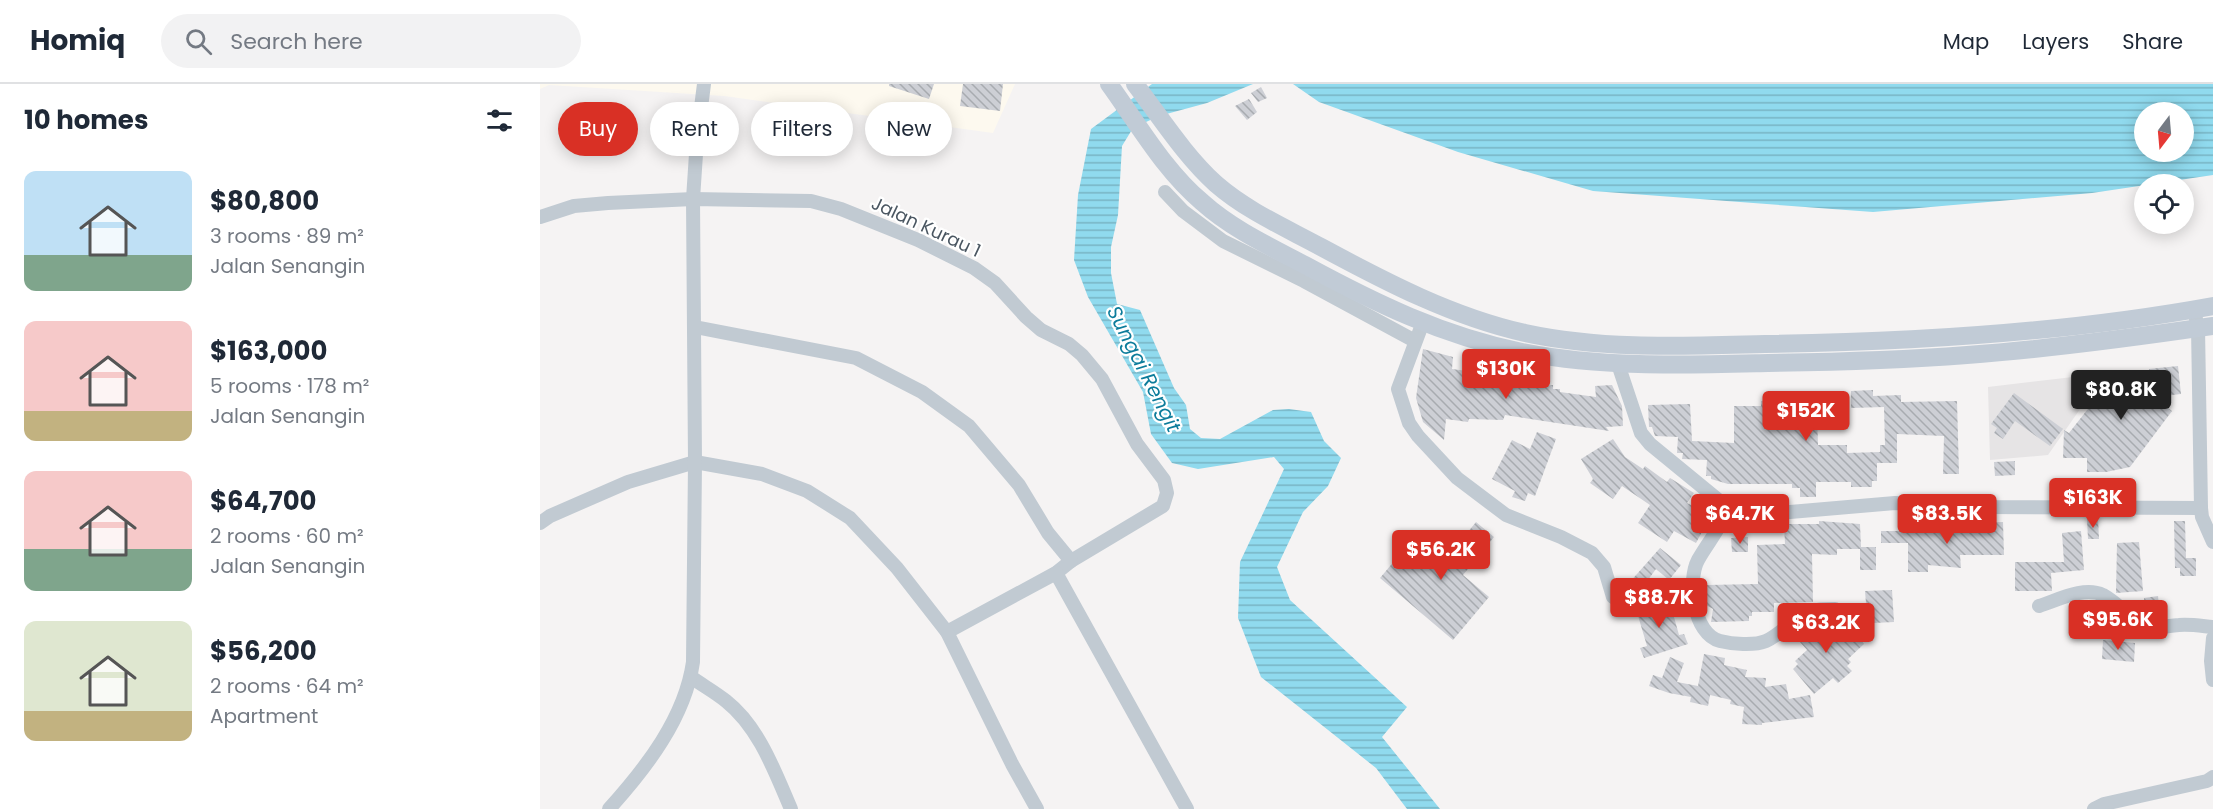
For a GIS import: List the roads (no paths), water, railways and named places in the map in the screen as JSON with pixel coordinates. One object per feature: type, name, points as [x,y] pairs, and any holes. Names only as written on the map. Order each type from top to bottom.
[{"type":"main road","points":[[1135,84],[1174,137],[1215,183],[1238,201],[1384,281],[1467,317],[1536,335],[1617,345],[1851,343],[1964,337],[2213,306]]},
{"type":"main road","points":[[1110,85],[1156,152],[1200,201],[1224,220],[1374,302],[1423,322],[1519,351],[1565,360],[1618,364],[1856,362],[1968,355],[2206,327]]},
{"type":"street","points":[[609,809],[658,747],[677,716],[691,677],[693,662],[695,327],[693,199],[704,84]]},
{"type":"street","points":[[1165,192],[1183,211],[1223,241],[1416,341]]},
{"type":"street","name":"Jalan Kurau 1","points":[[540,217],[574,206],[693,199],[811,201],[840,208],[918,240],[974,268],[995,283],[1041,330],[1069,344],[1082,355],[1102,379],[1137,444],[1164,480],[1167,493],[1163,507],[1071,561],[1056,573],[947,632]]},
{"type":"street","points":[[2194,310],[2206,327],[2206,399],[2201,508],[2202,517],[2213,542]]},
{"type":"street","points":[[1423,322],[1398,388],[1405,412],[1418,436],[1457,478],[1506,515],[1561,537],[1592,553],[1604,567],[1613,597],[1619,601],[1626,602],[1694,583]]},
{"type":"street","points":[[695,327],[856,358],[922,392],[969,426],[1019,485],[1048,532],[1071,561]]},
{"type":"street","points":[[1618,364],[1641,433],[1650,444],[1728,508],[1743,511],[1790,512],[1894,503],[1981,507],[2201,508]]},
{"type":"street","points":[[540,523],[550,516],[628,482],[695,462],[762,474],[807,490],[850,518],[897,568],[947,632],[1012,764],[1037,809]]},
{"type":"street","points":[[1728,508],[1715,536],[1698,561],[1694,583],[1697,618],[1700,626],[1713,639],[1724,642],[1764,642],[1812,611],[1835,609]]},
{"type":"street","points":[[1056,573],[1187,809]]},
{"type":"street","points":[[2039,606],[2081,592],[2095,592],[2104,595],[2140,625],[2146,627],[2157,629],[2180,625],[2213,627]]},
{"type":"street","points":[[2213,638],[2213,680]]},
{"type":"street","points":[[691,677],[728,702],[744,720],[765,750],[792,809]]},
{"type":"street","points":[[2094,809],[2104,804],[2207,782],[2213,777]]},
{"type":"water","name":"Sungai Rengit","points":[[1152,84],[1253,84],[1207,103],[1159,116],[1133,128],[1122,146],[1118,215],[1111,247],[1111,273],[1117,304],[1140,310],[1174,388],[1186,405],[1190,429],[1201,438],[1220,439],[1273,410],[1289,409],[1311,412],[1324,441],[1341,458],[1328,486],[1303,512],[1277,567],[1290,600],[1407,707],[1382,737],[1440,809],[1407,809],[1376,768],[1261,677],[1238,618],[1240,562],[1284,469],[1274,457],[1198,469],[1172,463],[1151,434],[1143,392],[1088,297],[1074,260],[1078,195],[1091,129]]},
{"type":"water","points":[[1293,84],[2213,84],[2213,175],[2194,178],[2194,174],[2134,174],[2134,187],[2092,193],[1873,212],[1593,191],[1458,152],[1319,102]]}]
